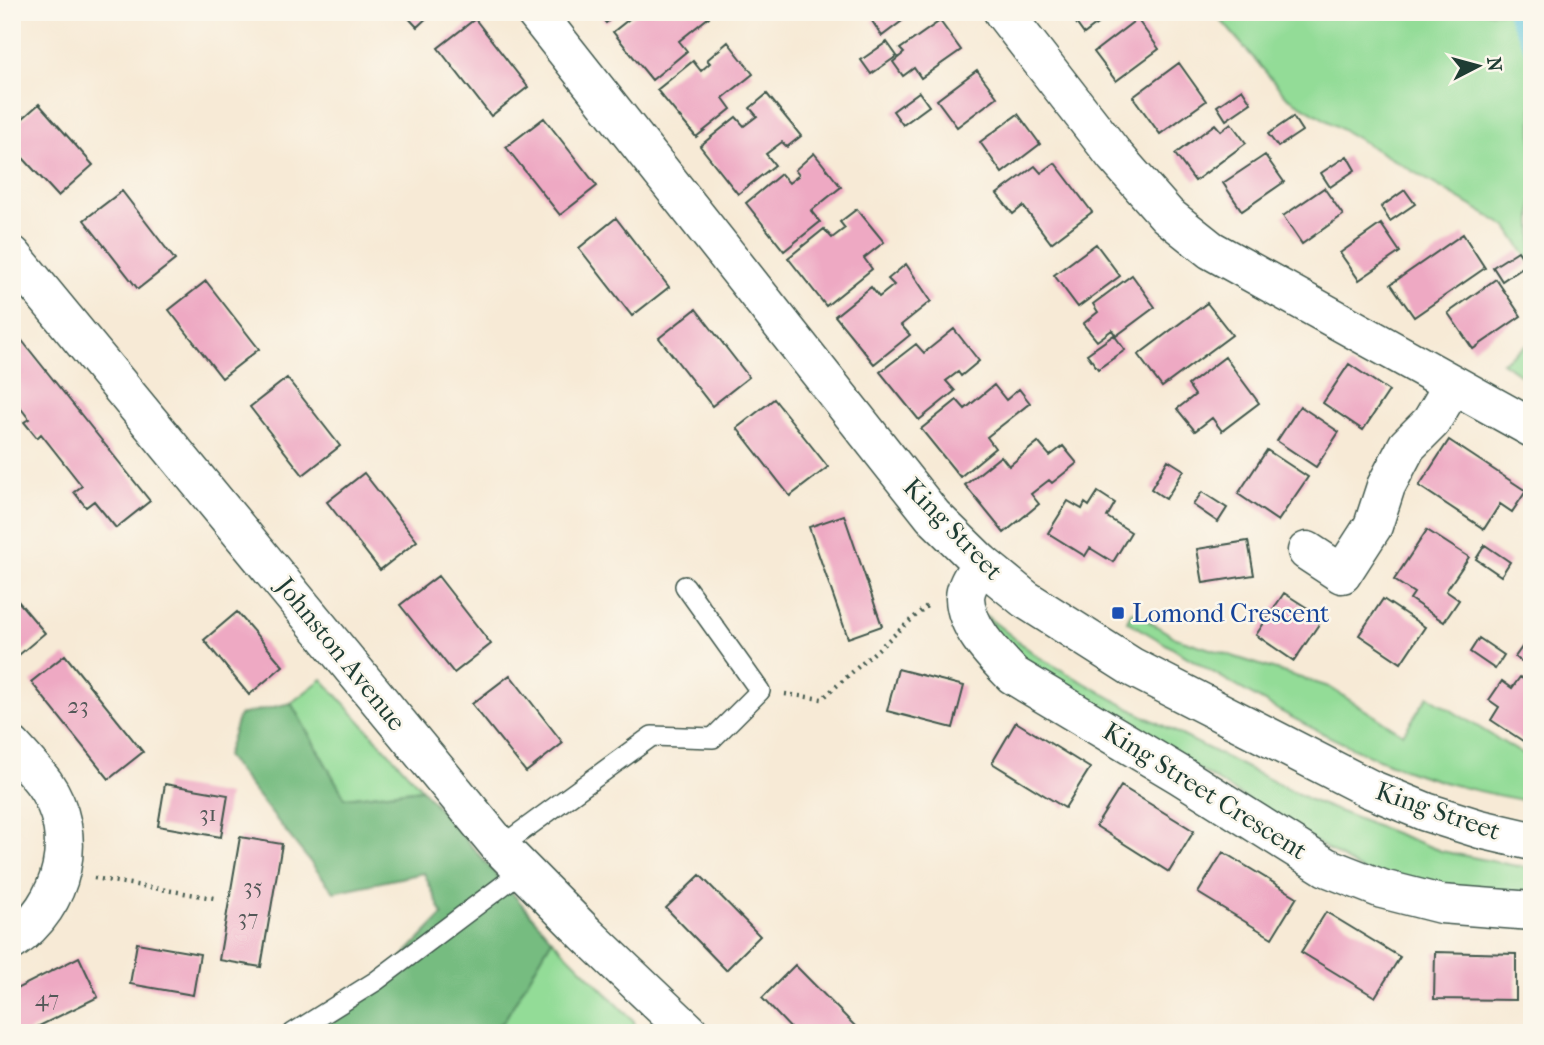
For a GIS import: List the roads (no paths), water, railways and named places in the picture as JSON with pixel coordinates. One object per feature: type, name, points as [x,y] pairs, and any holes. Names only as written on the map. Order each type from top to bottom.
[{"type":"street","name":"King Street","points":[[535,12],[933,516],[981,563],[1025,599],[1132,667],[1370,789],[1426,812],[1480,829],[1532,841]]},
{"type":"street","points":[[1003,12],[1115,156],[1167,215],[1211,250],[1532,428]]},
{"type":"street","name":"Johnston Avenue","points":[[12,255],[511,859],[690,1033]]},
{"type":"street","points":[[1307,551],[1342,574],[1373,526],[1386,486],[1407,446],[1431,422],[1453,385]]},
{"type":"street","name":"King Street Crescent","points":[[981,563],[968,585],[965,597],[972,623],[992,653],[1013,675],[1326,867],[1382,889],[1441,904],[1532,911]]},
{"type":"street","points":[[12,746],[45,785],[60,817],[64,847],[62,872],[53,893],[37,917],[12,941]]},
{"type":"lane","points":[[293,1033],[376,981],[652,736],[713,738],[760,691],[685,586]]},
{"type":"waterway","points":[[1511,12],[1532,55]]},
{"type":"place","name":"Lomond Crescent","points":[[1118,613]]}]
